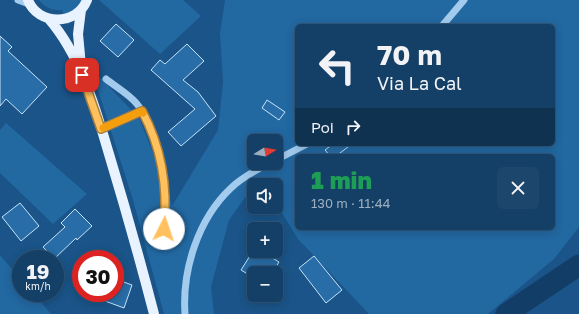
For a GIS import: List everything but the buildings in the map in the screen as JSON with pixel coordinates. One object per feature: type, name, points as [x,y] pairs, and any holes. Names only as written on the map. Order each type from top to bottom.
[{"type":"main road","points":[[82,75],[78,34],[81,10],[87,0]]},
{"type":"main road","points":[[29,2],[41,16],[49,19],[60,20],[71,17],[81,10]]},
{"type":"main road","points":[[49,19],[61,35],[82,75],[101,129],[125,206],[154,314]]},
{"type":"street","points":[[18,0],[29,2]]},
{"type":"street","points":[[444,24],[464,0]]},
{"type":"street","points":[[106,79],[135,102],[142,111],[154,142],[163,173],[166,194],[164,229]]},
{"type":"street","points":[[101,129],[142,111]]},
{"type":"street","points":[[283,156],[303,146]]},
{"type":"street","points":[[185,314],[185,283],[188,267],[198,238],[208,217],[231,187],[258,170]]},
{"type":"shaded area","points":[[39,0],[89,0],[68,25],[62,10],[49,8]]},
{"type":"shaded area","points":[[99,0],[183,0],[201,16],[160,54]]},
{"type":"shaded area","points":[[225,0],[579,0],[579,227],[554,259],[488,314],[369,314],[298,239],[283,214],[283,178],[260,177],[247,178],[247,195],[229,220],[211,287],[214,314],[164,314],[133,200],[91,68],[139,118],[172,206],[218,130],[223,82],[220,33]]},
{"type":"shaded area","points":[[6,123],[87,194],[53,224],[0,173],[0,130]]},
{"type":"shaded area","points":[[0,255],[12,269],[12,302],[41,302],[51,314],[0,314]]},
{"type":"waterway","points":[[506,314],[579,265]]},
{"type":"slow traffic","points":[[103,128],[142,111],[143,113]]},
{"type":"route","points":[[82,75],[101,129],[142,111],[160,159],[163,173],[166,194],[164,229]]}]
